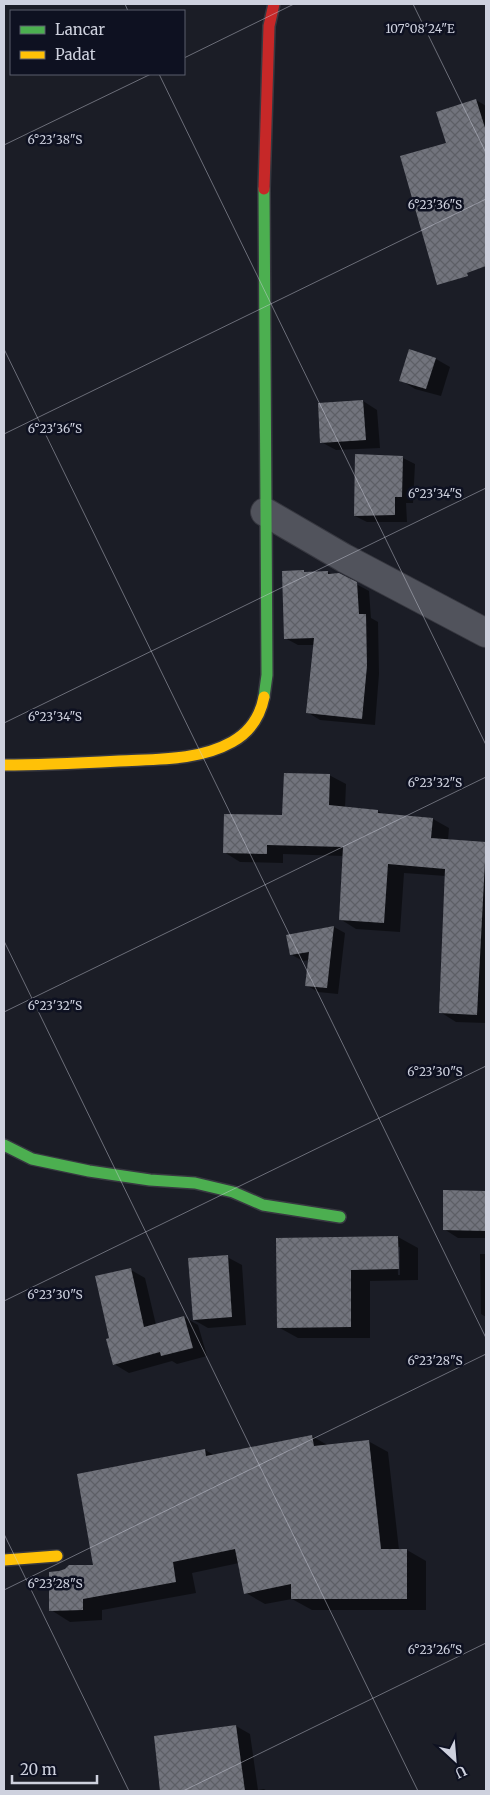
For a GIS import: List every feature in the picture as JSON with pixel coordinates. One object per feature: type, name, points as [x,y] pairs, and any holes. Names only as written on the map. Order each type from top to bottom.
[{"type":"street","points":[[4,765],[52,765],[186,757],[220,748],[245,733],[257,718],[265,700],[267,674],[262,212],[269,26],[274,4]]},
{"type":"street","points":[[264,512],[344,558],[486,634]]},
{"type":"street","points":[[4,1145],[32,1159],[89,1171],[150,1180],[195,1183],[233,1192],[263,1205],[340,1217]]},
{"type":"street","points":[[4,1560],[56,1556]]},
{"type":"building","points":[[476,99],[486,131],[486,266],[467,273],[468,276],[437,285],[400,156],[446,143],[436,112]]},
{"type":"building","points":[[409,349],[436,358],[426,389],[399,381]]},
{"type":"building","points":[[363,400],[366,440],[320,443],[318,403]]},
{"type":"building","points":[[355,454],[403,456],[402,497],[395,497],[395,515],[354,516]]},
{"type":"building","points":[[304,570],[304,572],[328,571],[328,574],[339,573],[357,582],[359,614],[366,614],[367,666],[362,719],[306,713],[314,638],[284,639],[282,571]]},
{"type":"building","points":[[284,773],[330,774],[329,805],[378,810],[378,813],[433,818],[431,838],[486,842],[477,1015],[439,1013],[445,869],[388,864],[384,923],[339,920],[343,847],[267,845],[267,854],[223,853],[224,814],[282,815]]},
{"type":"building","points":[[334,926],[327,988],[305,986],[309,952],[290,955],[286,935]]},
{"type":"building","points":[[443,1190],[486,1191],[486,1231],[443,1230]]},
{"type":"building","points":[[398,1236],[399,1269],[351,1270],[351,1327],[277,1328],[276,1238]]},
{"type":"building","points":[[228,1255],[232,1317],[193,1320],[188,1258]]},
{"type":"building","points":[[131,1268],[144,1327],[184,1316],[193,1348],[161,1356],[160,1352],[113,1365],[106,1339],[109,1338],[95,1276]]},
{"type":"building","points":[[312,1435],[314,1446],[369,1440],[381,1549],[407,1549],[407,1599],[291,1599],[291,1584],[244,1594],[235,1549],[173,1562],[176,1582],[83,1599],[83,1610],[49,1611],[49,1572],[65,1569],[69,1565],[93,1565],[77,1474],[205,1449],[206,1456]]},
{"type":"building","points":[[236,1725],[245,1791],[160,1791],[154,1736]]},
{"type":"traffic: fast","points":[[264,189],[267,675],[264,697]]},
{"type":"traffic: fast","points":[[4,1145],[32,1159],[89,1171],[150,1180],[195,1183],[233,1192],[263,1205],[340,1217]]},
{"type":"traffic: slow","points":[[4,765],[162,759],[205,753],[232,742],[244,734],[257,717],[264,697]]},
{"type":"traffic: slow","points":[[4,1560],[57,1556]]},
{"type":"traffic: jam","points":[[264,189],[269,26],[274,4]]}]
